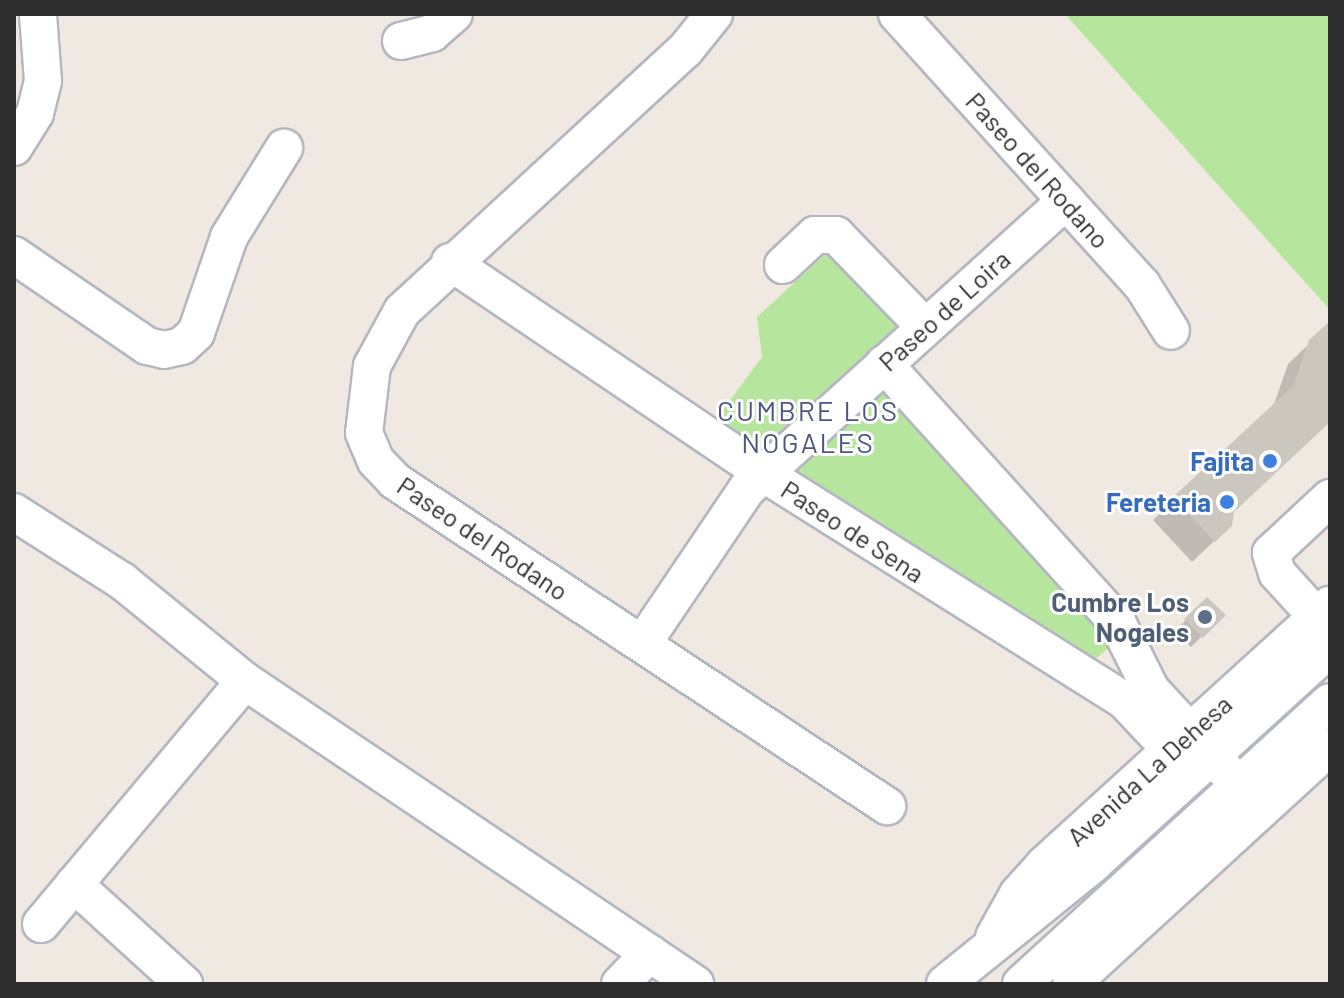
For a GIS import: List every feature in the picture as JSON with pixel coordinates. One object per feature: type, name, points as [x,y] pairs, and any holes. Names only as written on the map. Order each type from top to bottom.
[{"type":"street","points":[[14,147],[41,97],[42,49],[38,14]]},
{"type":"street","points":[[401,41],[432,33],[454,14]]},
{"type":"street","name":"Paseo del Rodano","points":[[714,14],[686,49],[450,262],[402,311],[380,347],[364,402],[369,448],[395,481],[887,806]]},
{"type":"street","name":"Paseo del Rodano","points":[[897,14],[1152,296],[1171,331]]},
{"type":"street","points":[[14,101],[42,49]]},
{"type":"street","points":[[14,255],[147,346],[164,350],[182,346],[196,333],[229,237],[284,148]]},
{"type":"street","name":"Paseo de Loira","points":[[643,643],[733,508],[763,473],[1066,201]]},
{"type":"street","points":[[783,265],[815,235],[836,235],[925,327]]},
{"type":"street","name":"Paseo de Sena","points":[[450,262],[763,473],[1191,746],[1239,785]]},
{"type":"street","name":"Paseo de Sena","points":[[884,364],[1128,640],[1151,690],[1191,746]]},
{"type":"street","points":[[1320,618],[1277,573],[1271,553],[1330,498]]},
{"type":"street","points":[[14,512],[122,581],[245,681],[694,984]]},
{"type":"street","name":"Avenida La Dehesa","points":[[945,984],[1093,864],[1191,746],[1320,618],[1330,578]]},
{"type":"street","points":[[1088,681],[1113,668],[1128,640]]},
{"type":"street","points":[[41,924],[245,681]]},
{"type":"street","points":[[1021,984],[1330,702]]},
{"type":"street","points":[[1071,984],[1330,747]]},
{"type":"street","points":[[74,884],[184,984]]},
{"type":"street","points":[[620,984],[650,953]]},
{"type":"green space","points":[[1065,14],[1330,14],[1330,310]]},
{"type":"green space","points":[[830,250],[906,332],[763,453],[714,422],[762,357],[757,317]]},
{"type":"green space","points":[[890,388],[1111,646],[1089,664],[785,473]]},
{"type":"building","points":[[1330,321],[1330,422],[1234,512],[1232,526],[1215,542],[1173,497],[1293,386],[1309,340]]},
{"type":"building","name":"Cumbre Los Nogales","points":[[1207,597],[1226,615],[1203,638],[1184,619]]},
{"type":"place","name":"Fajita","points":[[1270,461]]},
{"type":"place","name":"Fereteria","points":[[1227,502]]},
{"type":"place","name":"Cumbre Los Nogales","points":[[1205,617]]},
{"type":"district","name":"CUMBRE LOS NOGALES","points":[[808,426]]}]
